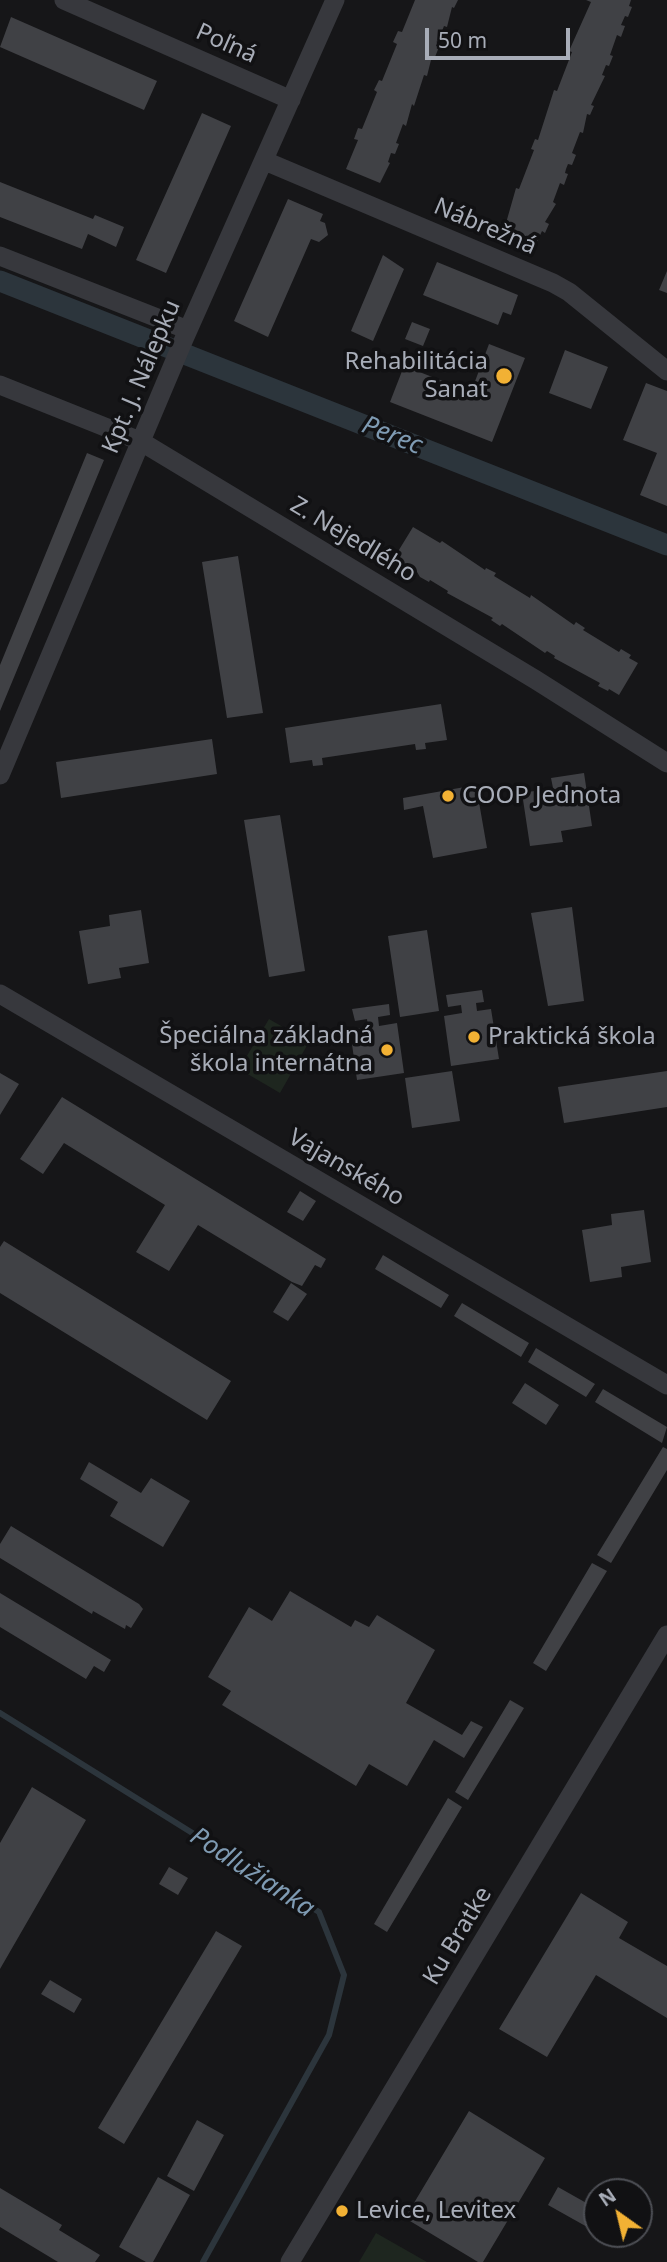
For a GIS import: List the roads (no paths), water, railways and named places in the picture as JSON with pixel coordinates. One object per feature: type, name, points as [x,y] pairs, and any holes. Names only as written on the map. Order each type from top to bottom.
[{"type":"street","name":"Poľná","points":[[64,0],[290,100]]},
{"type":"street","name":"Kpt. J. Nálepku","points":[[0,775],[186,334],[335,0]]},
{"type":"street","name":"Nábrežná","points":[[265,161],[553,283],[569,292],[667,371]]},
{"type":"street","points":[[0,256],[186,334]]},
{"type":"street","name":"Z. Nejedlého","points":[[0,385],[140,441],[536,680],[667,763]]},
{"type":"street","name":"Vajanského","points":[[0,994],[667,1385]]},
{"type":"street","name":"Ku Bratke","points":[[289,2262],[667,1635]]},
{"type":"waterway","name":"Perec","points":[[0,281],[667,545]]},
{"type":"waterway","name":"Podlužianka","points":[[0,1713],[319,1912],[344,1975],[329,2035],[203,2262]]},
{"type":"place","name":"Rehabilitácia Sanat","points":[[504,376]]},
{"type":"place","name":"COOP Jednota","points":[[448,796]]},
{"type":"place","name":"Praktická škola","points":[[474,1037]]},
{"type":"place","name":"Špeciálna základná škola internátna","points":[[387,1050]]},
{"type":"place","name":"Levice, Levitex","points":[[342,2211]]}]
